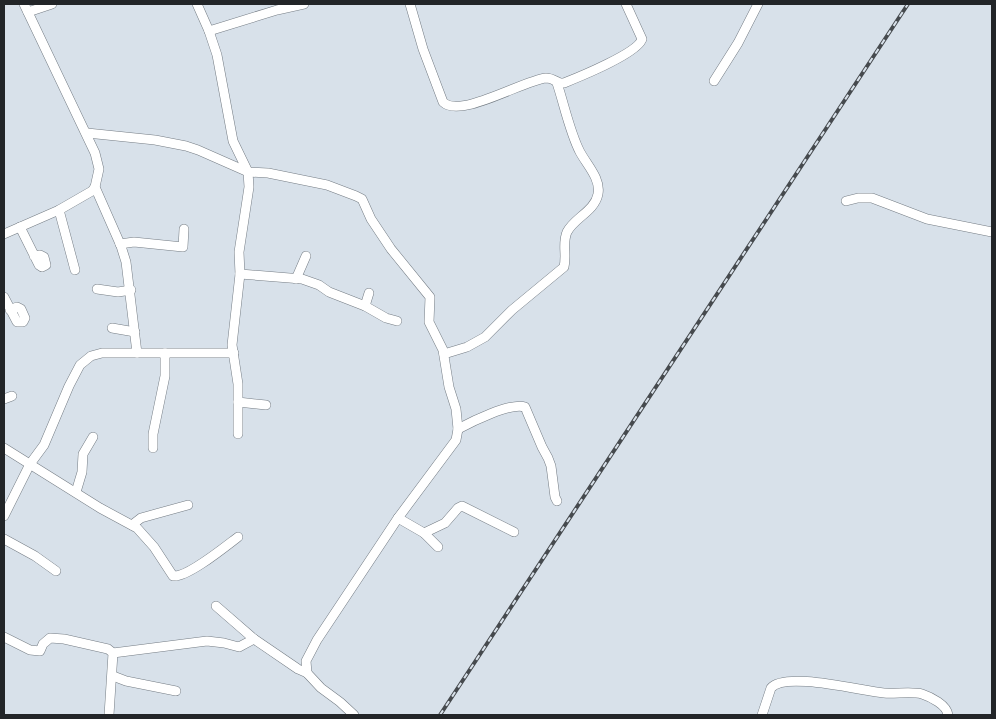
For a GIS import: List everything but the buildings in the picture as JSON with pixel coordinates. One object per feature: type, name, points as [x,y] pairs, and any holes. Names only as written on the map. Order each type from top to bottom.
[{"type":"street","points":[[4,234],[59,210],[92,191],[99,169],[95,153],[86,133],[26,8],[52,4]]},
{"type":"street","points":[[197,4],[209,31],[216,55],[234,141],[248,172],[247,203],[239,252],[240,274],[232,345],[237,374],[238,434]]},
{"type":"street","points":[[209,31],[304,4]]},
{"type":"street","points":[[410,4],[426,56],[445,105],[453,107],[496,97],[544,78],[564,83],[610,62],[639,45],[642,39],[641,34],[626,4]]},
{"type":"street","points":[[714,81],[738,43],[758,4]]},
{"type":"street","points":[[444,354],[467,347],[485,337],[512,310],[564,267],[566,235],[569,229],[595,203],[598,186],[579,149],[557,82]]},
{"type":"street","points":[[86,133],[155,140],[186,146],[248,172],[268,173],[327,185],[362,199],[371,219],[390,249],[430,297],[429,322],[444,354],[449,387],[456,409],[458,429],[456,440],[398,518],[308,655],[305,666],[307,673]]},
{"type":"street","points":[[95,186],[126,262],[131,290],[137,353]]},
{"type":"street","points":[[846,202],[865,197],[872,198],[928,219],[992,232]]},
{"type":"street","points":[[59,210],[75,270]]},
{"type":"street","points":[[20,226],[34,256]]},
{"type":"street","points":[[120,244],[134,242],[183,248],[184,229]]},
{"type":"street","points":[[296,279],[306,256]]},
{"type":"street","points":[[240,274],[302,279],[365,306],[386,318],[397,321]]},
{"type":"street","points":[[97,288],[118,292],[131,290]]},
{"type":"street","points":[[365,306],[370,293]]},
{"type":"street","points":[[4,297],[10,310]]},
{"type":"street","points":[[112,328],[135,332]]},
{"type":"street","points":[[4,516],[30,464],[44,445],[80,365],[91,356],[102,353],[234,353]]},
{"type":"street","points":[[153,448],[153,434],[165,376],[165,354]]},
{"type":"street","points":[[238,402],[266,406]]},
{"type":"street","points":[[458,429],[470,422],[505,409],[521,405],[525,407],[548,458],[557,501]]},
{"type":"street","points":[[76,492],[82,472],[83,454],[93,436]]},
{"type":"street","points":[[4,448],[116,517],[132,524],[154,546],[173,576],[179,577],[207,560],[238,537]]},
{"type":"street","points":[[132,524],[141,518],[188,505]]},
{"type":"street","points":[[424,533],[446,523],[458,508],[462,506],[514,532]]},
{"type":"street","points":[[398,518],[424,533],[438,547]]},
{"type":"street","points":[[4,539],[35,556],[56,571]]},
{"type":"street","points":[[216,606],[254,639],[307,673],[321,688],[354,715]]},
{"type":"street","points":[[4,637],[19,646],[40,652],[43,644],[50,638],[64,639],[108,649],[113,653],[207,641],[239,647],[254,639]]},
{"type":"street","points":[[110,715],[113,653]]},
{"type":"street","points":[[113,676],[126,681],[176,691]]},
{"type":"street","points":[[762,715],[770,688],[773,685],[778,682],[804,681],[881,693],[922,694],[944,707],[948,715]]},
{"type":"railway","points":[[440,715],[908,4]]}]
